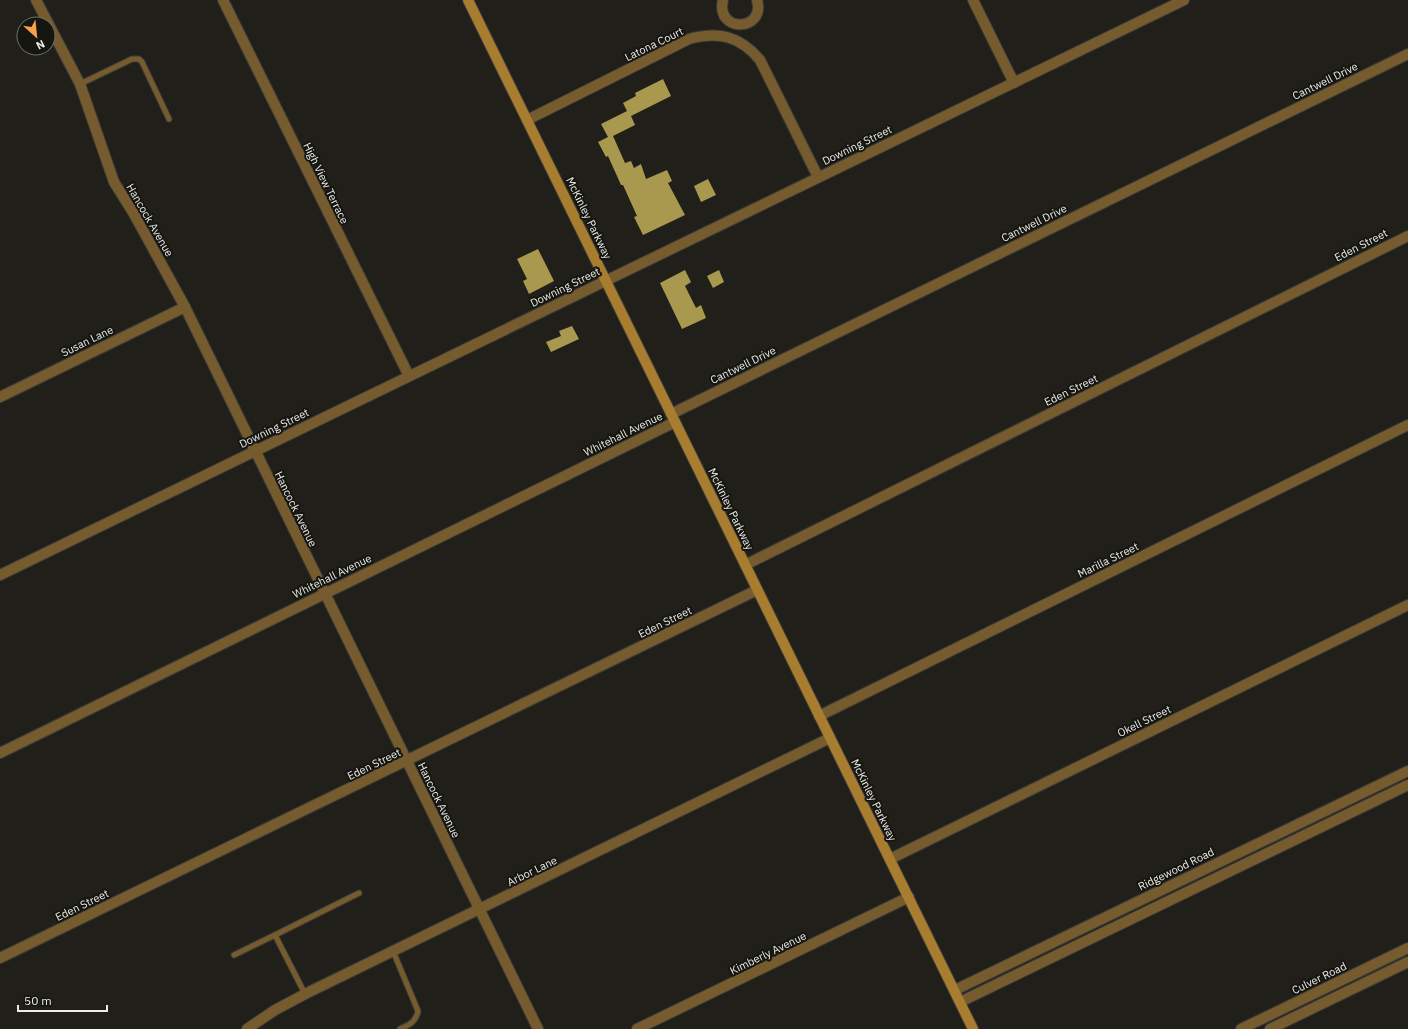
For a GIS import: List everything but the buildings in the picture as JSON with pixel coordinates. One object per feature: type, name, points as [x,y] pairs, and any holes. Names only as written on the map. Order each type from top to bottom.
[{"type":"street","name":"Hancock Avenue","points":[[36,0],[80,84],[114,182],[134,214],[184,307],[538,1029]]},
{"type":"street","name":"High View Terrace","points":[[223,0],[408,376]]},
{"type":"street","name":"McKinley Parkway","points":[[468,0],[973,1029]]},
{"type":"street","points":[[723,0],[722,8],[725,16],[729,21],[737,24],[745,24],[754,18],[758,10],[757,0]]},
{"type":"street","points":[[973,0],[1014,82]]},
{"type":"street","name":"Downing Street","points":[[0,574],[1181,1]]},
{"type":"street","points":[[730,37],[737,24]]},
{"type":"street","name":"Latona Court","points":[[527,120],[689,39],[703,35],[730,37],[752,50],[760,60],[818,177]]},
{"type":"street","name":"Cantwell Drive","points":[[673,418],[1408,54]]},
{"type":"street","name":"Eden Street","points":[[745,565],[1408,236]]},
{"type":"street","name":"Susan Lane","points":[[0,397],[184,307]]},
{"type":"street","name":"Whitehall Avenue","points":[[0,753],[673,418]]},
{"type":"street","name":"Marilla Street","points":[[819,716],[1408,425]]},
{"type":"street","name":"Eden Street","points":[[0,958],[407,762],[757,590]]},
{"type":"street","name":"Okell Street","points":[[890,859],[1408,605]]},
{"type":"street","name":"Arbor Lane","points":[[247,1029],[275,1010],[305,994],[830,738]]},
{"type":"street","name":"Ridgewood Road","points":[[955,990],[1408,771]]},
{"type":"street","points":[[960,1002],[1408,785]]},
{"type":"street","points":[[1293,826],[1299,838]]},
{"type":"street","name":"Kimberly Avenue","points":[[638,1029],[908,897]]},
{"type":"street","points":[[1137,902],[1143,913]]},
{"type":"street","name":"Culver Road","points":[[1241,1029],[1408,948]]},
{"type":"street","points":[[1270,1029],[1408,962]]},
{"type":"lane","points":[[80,84],[132,59],[139,59],[142,62],[170,118]]},
{"type":"lane","points":[[234,955],[359,893]]},
{"type":"lane","points":[[275,935],[305,994]]},
{"type":"lane","points":[[394,951],[418,1011],[417,1017],[412,1023],[400,1029]]}]
